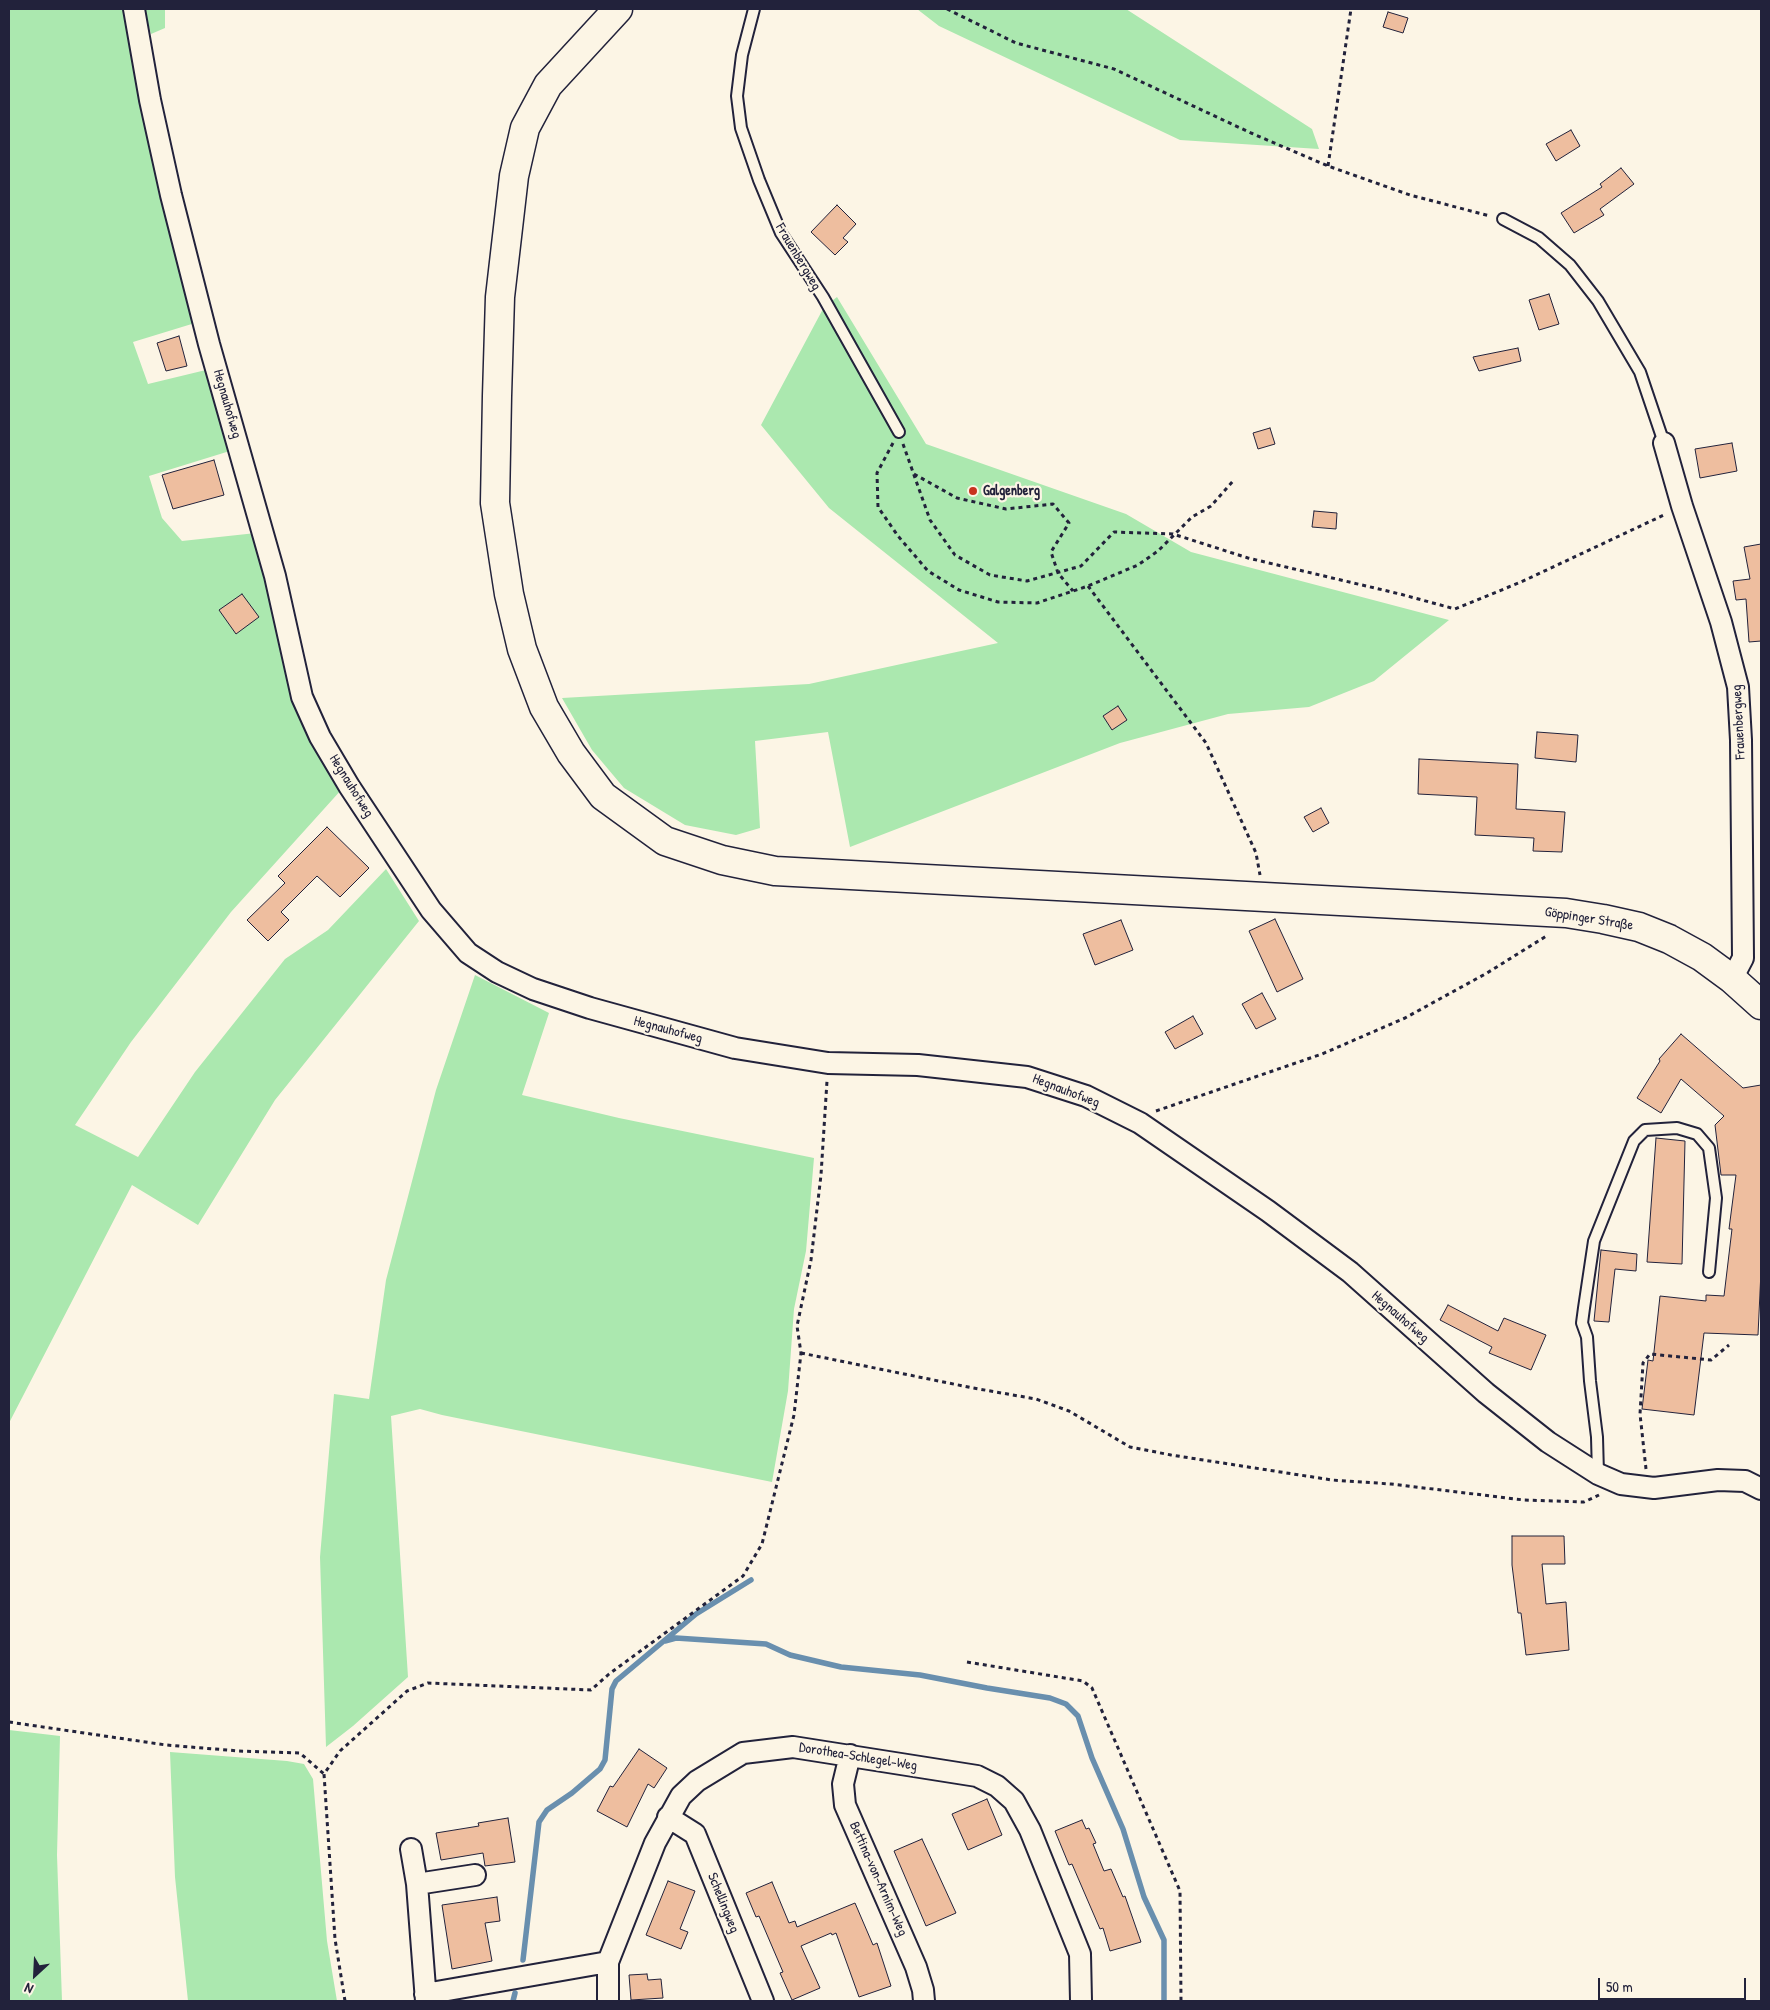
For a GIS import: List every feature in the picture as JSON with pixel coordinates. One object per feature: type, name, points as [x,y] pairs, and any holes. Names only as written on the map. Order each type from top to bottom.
[{"type":"main road","name":"Göppinger Straße","points":[[618,9],[548,85],[525,128],[514,176],[500,298],[495,503],[509,594],[522,649],[544,707],[571,753],[603,796],[665,840],[722,860],[775,871],[1566,913],[1639,927],[1669,939],[1702,957],[1732,979],[1761,1006]]},
{"type":"street","name":"Hegnauhofweg","points":[[134,9],[150,100],[171,195],[209,344],[275,576],[302,697],[320,737],[431,910],[468,953],[497,972],[534,989],[590,1008],[735,1048],[828,1063],[918,1065],[1027,1077],[1086,1096],[1140,1123],[1350,1272],[1486,1393],[1548,1442],[1598,1474],[1621,1484],[1649,1487],[1718,1480],[1745,1481],[1761,1489]]},
{"type":"street","name":"Frauenbergweg","points":[[1664,443],[1682,506],[1722,622],[1738,686],[1741,740],[1743,958],[1732,979]]},
{"type":"street","name":"Dorothea-Schlegel-Weg","points":[[608,1962],[655,1843],[680,1796],[697,1781],[743,1753],[793,1747],[977,1776],[997,1786],[1014,1801],[1030,1830],[1080,1954],[1081,2001]]},
{"type":"street","name":"Bettina-von-Arnim-Weg","points":[[850,1755],[843,1784],[845,1804],[916,1967],[923,1990],[924,2001]]},
{"type":"street","name":"Schellingweg","points":[[668,1817],[695,1834],[763,2001]]},
{"type":"street","points":[[411,1849],[417,1884],[425,1998],[608,1962],[608,2001]]},
{"type":"street","points":[[417,1884],[475,1875]]},
{"type":"lane","name":"Frauenbergweg","points":[[754,9],[742,55],[737,96],[744,137],[781,233],[823,296],[899,432]]},
{"type":"lane","points":[[1503,219],[1539,238],[1570,264],[1598,301],[1640,372],[1664,443]]},
{"type":"lane","points":[[1598,1474],[1597,1437],[1587,1337],[1582,1323],[1584,1308],[1594,1241],[1634,1142],[1645,1130],[1676,1128],[1697,1134],[1709,1148],[1716,1198],[1709,1272]]},
{"type":"path","points":[[947,9],[1016,43],[1114,69],[1251,133],[1328,166],[1410,195],[1503,219]]},
{"type":"path","points":[[1328,166],[1351,9]]},
{"type":"path","points":[[899,432],[930,520],[955,555],[990,575],[1027,581],[1058,574],[1081,566],[1114,532],[1173,534],[1248,558],[1455,609],[1521,582],[1682,506]]},
{"type":"path","points":[[899,432],[877,473],[878,507],[898,536],[928,571],[959,590],[998,602],[1038,603],[1088,586],[1138,565],[1158,551],[1192,517],[1211,506],[1233,481]]},
{"type":"path","points":[[914,474],[957,498],[1006,509],[1053,504],[1069,523],[1051,552],[1058,574],[1073,591]]},
{"type":"path","points":[[1088,586],[1206,743],[1256,853],[1262,898]]},
{"type":"path","points":[[1140,1123],[1153,1112],[1322,1054],[1405,1018],[1548,935],[1566,913]]},
{"type":"path","points":[[345,2001],[335,1939],[324,1774],[340,1751],[407,1691],[428,1683],[591,1690],[609,1674],[743,1576],[762,1544],[794,1415],[801,1353],[797,1326],[811,1260],[821,1175],[828,1063]]},
{"type":"path","points":[[1649,1487],[1640,1414],[1643,1363],[1650,1354],[1711,1360],[1729,1345]]},
{"type":"path","points":[[801,1353],[1036,1400],[1069,1411],[1130,1447],[1171,1455],[1332,1480],[1391,1484],[1524,1500],[1584,1502],[1621,1484]]},
{"type":"path","points":[[967,1662],[1084,1681],[1092,1688],[1180,1891],[1182,2001]]},
{"type":"path","points":[[9,1722],[166,1745],[238,1751],[300,1753],[324,1774]]},
{"type":"green space","points":[[9,9],[127,9],[195,323],[133,342],[148,384],[210,369],[233,450],[149,476],[162,518],[182,541],[256,533],[342,789],[231,912],[131,1042],[75,1125],[138,1157],[195,1072],[285,959],[328,930],[386,869],[419,921],[275,1100],[198,1225],[132,1185],[9,1423]]},
{"type":"green space","points":[[144,9],[165,9],[165,28],[151,34]]},
{"type":"green space","points":[[917,9],[1126,9],[1312,129],[1319,149],[1180,140],[939,26]]},
{"type":"green space","points":[[837,297],[926,444],[1126,514],[1191,552],[1449,620],[1374,681],[1309,707],[1228,714],[1120,743],[850,847],[828,732],[755,741],[760,828],[736,835],[685,825],[624,788],[592,750],[562,698],[809,684],[998,643],[829,508],[761,425],[824,307]]},
{"type":"green space","points":[[475,975],[549,1013],[522,1095],[619,1118],[814,1158],[806,1251],[794,1309],[788,1391],[772,1482],[420,1409],[391,1416],[408,1677],[353,1726],[326,1747],[320,1557],[334,1394],[369,1399],[386,1280],[436,1090]]},
{"type":"green space","points":[[9,1730],[60,1736],[57,1855],[62,2001],[9,2001]]},
{"type":"green space","points":[[170,1752],[304,1764],[313,1779],[327,1941],[337,2001],[188,2001],[175,1877]]},
{"type":"building","points":[[1388,12],[1408,18],[1403,33],[1383,27]]},
{"type":"building","points":[[1571,130],[1580,146],[1556,161],[1546,144]]},
{"type":"building","points":[[1621,168],[1634,184],[1600,209],[1604,215],[1574,233],[1561,213],[1602,187],[1600,184]]},
{"type":"building","points":[[837,205],[856,224],[843,238],[848,242],[835,255],[811,232]]},
{"type":"building","points":[[1549,294],[1559,324],[1539,330],[1529,300]]},
{"type":"building","points":[[179,336],[187,366],[166,371],[157,343]]},
{"type":"building","points":[[1518,348],[1521,361],[1479,371],[1473,357]]},
{"type":"building","points":[[1270,428],[1275,444],[1258,449],[1253,433]]},
{"type":"building","points":[[1732,443],[1737,471],[1700,478],[1695,449]]},
{"type":"building","points":[[214,460],[224,495],[173,509],[162,475]]},
{"type":"building","points":[[1314,511],[1337,513],[1336,529],[1312,527]]},
{"type":"building","points":[[1761,544],[1761,641],[1749,642],[1746,599],[1736,600],[1733,581],[1750,579],[1744,547]]},
{"type":"building","points":[[242,594],[259,617],[236,634],[219,610]]},
{"type":"building","points":[[1118,706],[1127,720],[1112,730],[1103,716]]},
{"type":"building","points":[[1537,732],[1578,735],[1576,762],[1535,758]]},
{"type":"building","points":[[1419,759],[1518,764],[1516,809],[1565,812],[1562,852],[1533,851],[1534,838],[1475,835],[1477,797],[1418,794]]},
{"type":"building","points":[[1321,808],[1329,823],[1313,832],[1304,817]]},
{"type":"building","points":[[327,827],[369,868],[340,897],[317,876],[281,912],[289,920],[268,941],[247,920],[285,883],[278,876]]},
{"type":"building","points":[[1275,919],[1303,979],[1277,992],[1249,931]]},
{"type":"building","points":[[1121,920],[1133,950],[1095,965],[1083,934]]},
{"type":"building","points":[[1262,993],[1276,1019],[1256,1029],[1242,1004]]},
{"type":"building","points":[[1193,1016],[1203,1034],[1175,1049],[1165,1032]]},
{"type":"building","points":[[1681,1034],[1743,1088],[1761,1085],[1761,1271],[1758,1335],[1704,1333],[1694,1415],[1642,1409],[1648,1360],[1653,1361],[1660,1296],[1706,1301],[1706,1295],[1724,1296],[1732,1229],[1729,1229],[1736,1175],[1721,1175],[1715,1125],[1724,1116],[1681,1079],[1661,1113],[1637,1098],[1660,1061],[1659,1059]]},
{"type":"building","points":[[1656,1138],[1685,1141],[1682,1264],[1647,1262]]},
{"type":"building","points":[[1601,1250],[1637,1254],[1636,1271],[1615,1269],[1609,1322],[1594,1321]]},
{"type":"building","points":[[1448,1305],[1498,1331],[1504,1318],[1546,1335],[1531,1370],[1489,1353],[1492,1347],[1440,1320]]},
{"type":"building","points":[[1512,1536],[1564,1536],[1565,1564],[1542,1564],[1546,1604],[1566,1602],[1569,1650],[1526,1655],[1521,1613],[1518,1613],[1512,1565]]},
{"type":"building","points":[[639,1749],[667,1768],[654,1788],[648,1784],[627,1827],[597,1811],[610,1786],[613,1787]]},
{"type":"building","points":[[987,1799],[1002,1835],[968,1850],[952,1814]]},
{"type":"building","points":[[508,1818],[515,1862],[485,1866],[483,1853],[441,1860],[436,1833],[479,1826],[478,1823]]},
{"type":"building","points":[[1082,1820],[1086,1829],[1089,1828],[1096,1843],[1093,1844],[1104,1871],[1111,1869],[1123,1897],[1125,1896],[1141,1942],[1110,1951],[1103,1928],[1100,1929],[1072,1864],[1069,1865],[1055,1831]]},
{"type":"building","points":[[922,1839],[956,1913],[926,1926],[894,1851]]},
{"type":"building","points":[[668,1881],[695,1891],[680,1929],[688,1932],[681,1949],[646,1935]]},
{"type":"building","points":[[772,1882],[789,1923],[795,1921],[797,1927],[855,1903],[873,1945],[877,1943],[891,1986],[859,1997],[836,1933],[832,1935],[831,1933],[801,1946],[820,1988],[792,2000],[780,1973],[783,1972],[759,1916],[756,1917],[746,1893]]},
{"type":"building","points":[[497,1897],[500,1921],[485,1923],[492,1961],[452,1969],[442,1905]]},
{"type":"building","points":[[647,1974],[648,1980],[661,1979],[663,1998],[631,2000],[629,1975]]},
{"type":"waterway","points":[[523,1960],[539,1822],[547,1810],[572,1793],[600,1769],[605,1760],[612,1689],[616,1681],[696,1614],[751,1580]]},
{"type":"waterway","points":[[665,1641],[676,1638],[766,1644],[790,1655],[841,1667],[920,1675],[1050,1698],[1066,1704],[1078,1716],[1092,1758],[1123,1829],[1144,1897],[1164,1940],[1164,2001]]},
{"type":"waterway","points":[[513,2001],[515,1993]]},
{"type":"place","name":"Galgenberg","points":[[973,491]]}]
